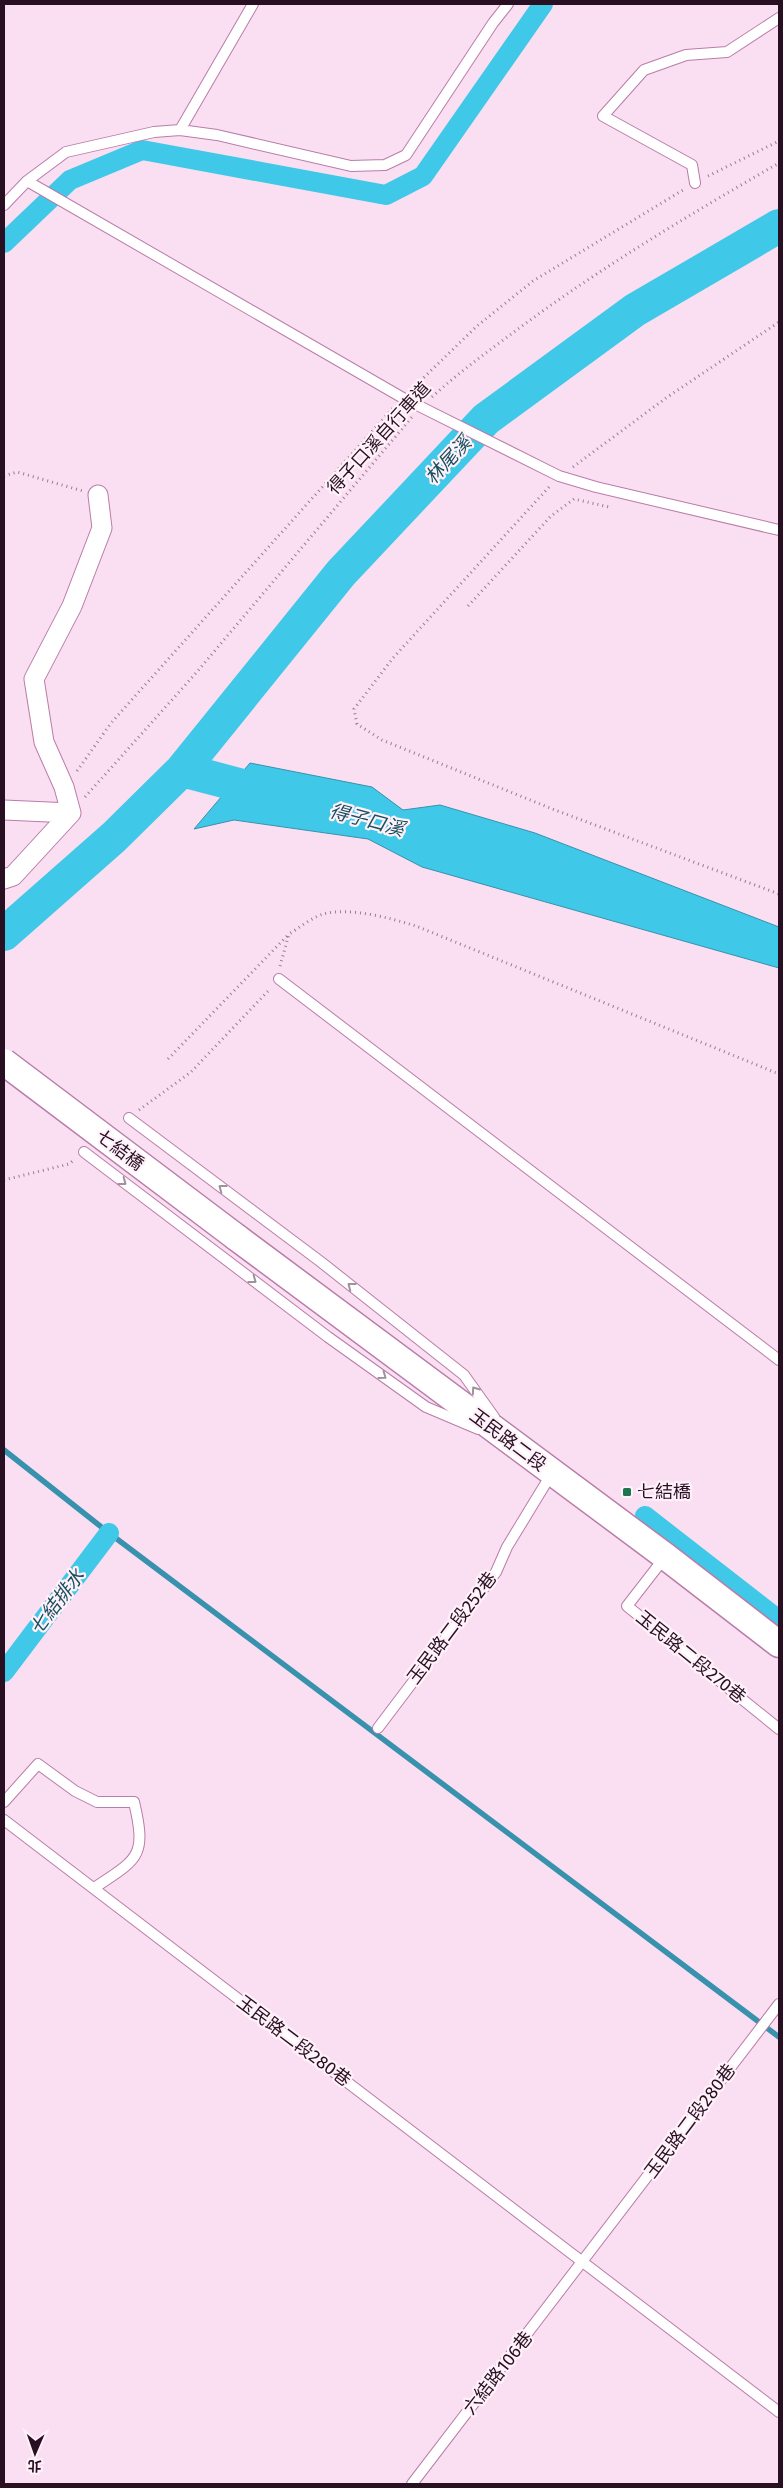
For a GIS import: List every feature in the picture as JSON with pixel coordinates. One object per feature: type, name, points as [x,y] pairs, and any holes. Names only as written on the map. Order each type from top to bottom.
[{"type":"street","points":[[71,813],[64,786],[44,742],[34,679],[72,606],[102,528],[98,495]]},
{"type":"street","points":[[4,810],[71,813]]},
{"type":"street","points":[[4,879],[13,876],[71,813]]},
{"type":"street","name":"七結橋","points":[[4,1062],[236,1238]]},
{"type":"street","name":"玉民路二段","points":[[236,1238],[552,1474],[666,1556],[779,1644]]},
{"type":"lane","points":[[180,130],[252,4]]},
{"type":"lane","points":[[4,205],[27,182],[66,152],[154,132],[180,130],[217,135],[351,166],[385,165],[406,155],[493,23],[508,4]]},
{"type":"lane","points":[[695,183],[692,165],[603,116],[644,70],[686,55],[727,52],[779,18]]},
{"type":"lane","points":[[27,182],[402,398],[559,476],[596,487],[779,530]]},
{"type":"lane","points":[[279,979],[779,1360]]},
{"type":"lane","points":[[128,1118],[321,1262],[464,1375],[513,1444]]},
{"type":"lane","points":[[84,1152],[328,1337],[426,1407],[513,1444]]},
{"type":"lane","name":"玉民路二段252巷","points":[[378,1728],[496,1572],[506,1547],[552,1474]]},
{"type":"lane","name":"玉民路二段270巷","points":[[666,1556],[628,1606],[779,1729]]},
{"type":"lane","points":[[4,1802],[38,1764],[75,1791],[97,1802],[134,1802],[139,1824],[140,1850],[128,1866],[94,1888]]},
{"type":"lane","name":"玉民路二段280巷","points":[[4,1820],[779,2412]]},
{"type":"lane","name":"玉民路二段280巷","points":[[583,2263],[779,2004]]},
{"type":"lane","name":"六結路106巷","points":[[412,2484],[583,2263]]},
{"type":"path","points":[[64,786],[84,764],[111,723],[402,398],[477,326],[533,281],[695,183],[779,141]]},
{"type":"path","name":"得子口溪自行車道","points":[[71,813],[196,673],[421,407],[452,378],[550,304],[674,224],[779,163]]},
{"type":"path","points":[[779,322],[666,398],[559,476],[393,658],[354,709],[357,724],[382,740],[555,810],[779,894]]},
{"type":"path","points":[[4,476],[17,472],[98,495]]},
{"type":"path","points":[[468,606],[551,516],[574,499],[609,507],[613,504]]},
{"type":"path","points":[[168,1059],[289,934],[321,915],[338,912],[388,917],[425,930],[779,1074]]},
{"type":"path","points":[[128,1118],[191,1072],[279,979],[281,962],[289,934]]},
{"type":"path","points":[[4,1180],[68,1164],[84,1152]]},
{"type":"water","points":[[250,763],[372,787],[403,810],[440,805],[535,833],[779,927],[779,968],[422,867],[368,839],[234,820],[194,829]]},
{"type":"waterway","points":[[4,243],[70,180],[142,150],[386,195],[423,176],[543,4]]},
{"type":"waterway","name":"林尾溪","points":[[4,934],[114,837],[182,770],[341,573],[486,419],[635,310],[779,226]]},
{"type":"waterway","name":"得子口溪","points":[[182,770],[277,795]]},
{"type":"waterway","points":[[4,1450],[109,1533],[779,2037]]},
{"type":"waterway","points":[[645,1516],[779,1620]]},
{"type":"waterway","name":"七結排水","points":[[4,1672],[109,1533]]},
{"type":"place","name":"七結橋","points":[[627,1492]]}]
